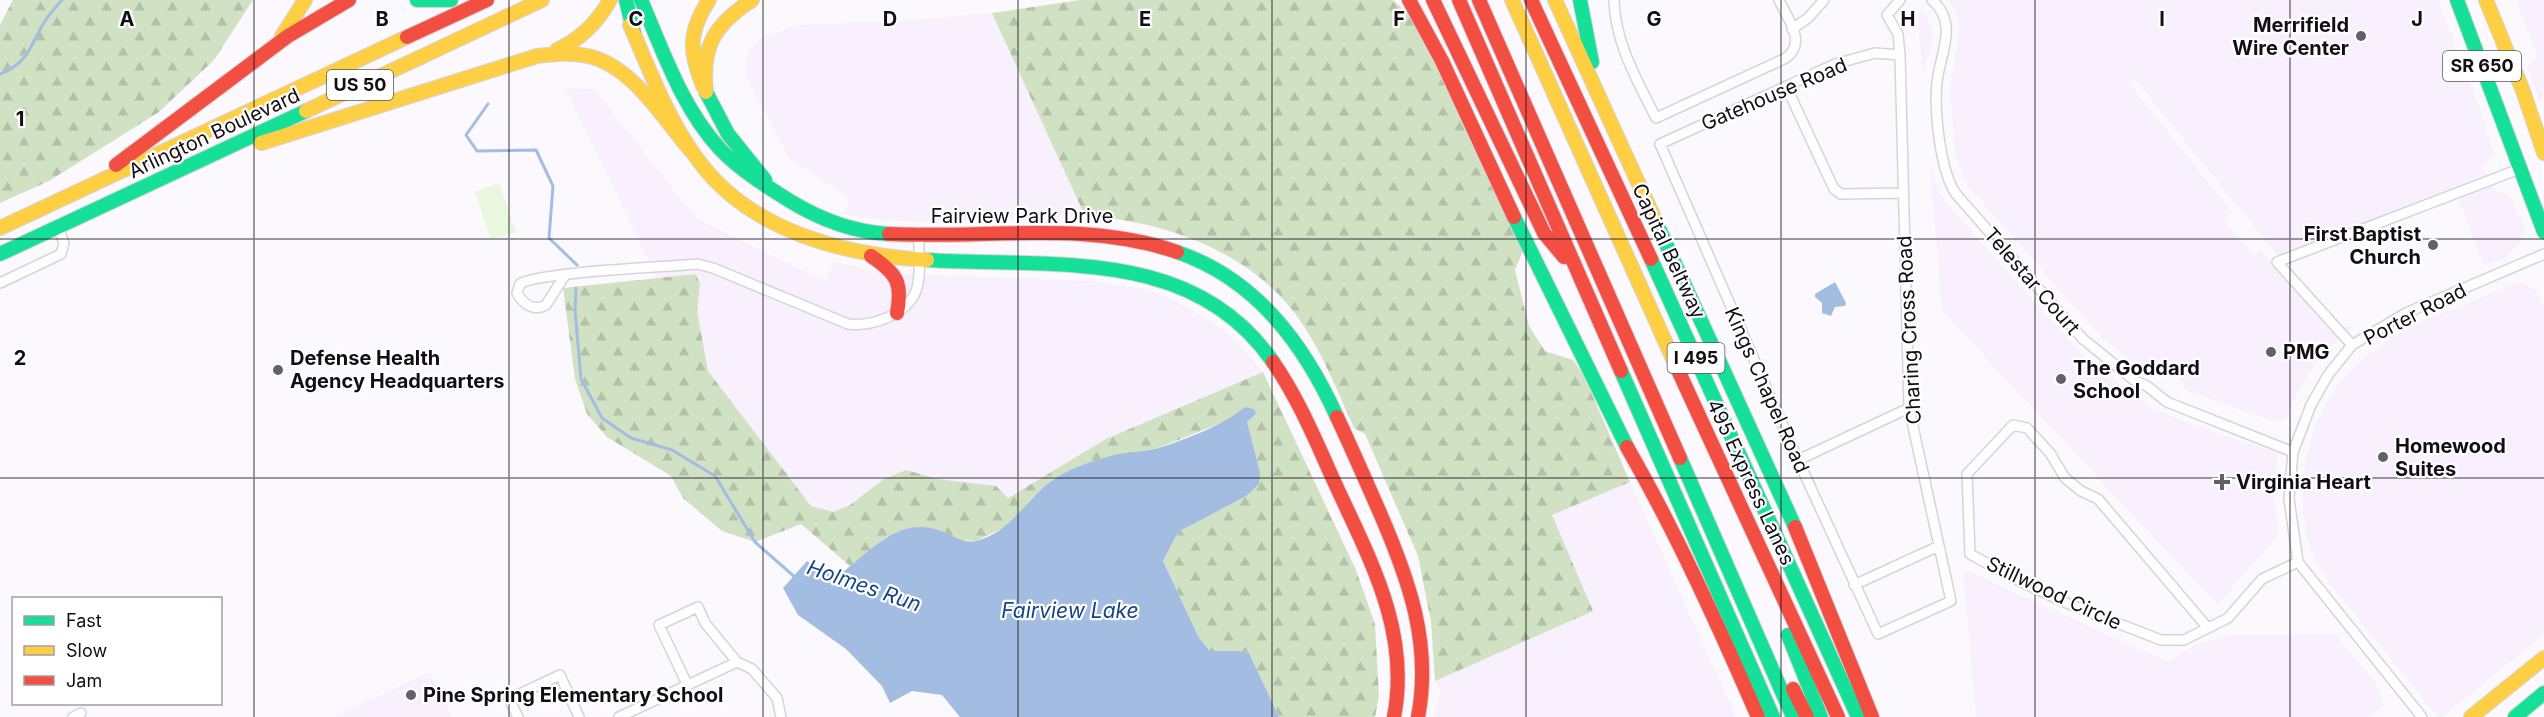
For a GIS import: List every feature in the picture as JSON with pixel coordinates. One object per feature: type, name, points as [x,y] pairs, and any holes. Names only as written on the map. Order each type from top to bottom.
[{"type":"main road","points":[[269,50],[286,32],[305,0]]},
{"type":"main road","points":[[45,207],[93,180],[146,144],[269,50],[349,0]]},
{"type":"main road","points":[[417,0],[451,0]]},
{"type":"main road","name":"Arlington Boulevard","points":[[0,228],[486,0]]},
{"type":"main road","name":"Arlington Boulevard","points":[[0,254],[542,0]]},
{"type":"main road","points":[[179,170],[550,53],[567,46],[588,32],[609,0]]},
{"type":"main road","points":[[619,0],[692,152]]},
{"type":"main road","points":[[626,0],[634,33]]},
{"type":"main road","name":"Fairview Park Drive","points":[[641,0],[699,121],[727,156],[748,174],[810,212],[856,230],[876,234],[1078,232],[1150,241],[1214,268],[1266,308],[1301,347],[1321,380],[1402,563],[1411,589],[1422,647],[1424,668],[1418,717]]},
{"type":"main road","points":[[709,0],[697,18],[691,57],[728,134],[774,191]]},
{"type":"main road","points":[[706,92],[703,76],[705,59],[714,33],[727,17],[752,0]]},
{"type":"main road","points":[[1409,0],[1442,61],[1538,270],[1622,438],[1660,504],[1715,618],[1758,717]]},
{"type":"main road","points":[[1433,0],[1544,233],[1576,272]]},
{"type":"main road","points":[[1459,0],[1576,272],[1773,717]]},
{"type":"main road","name":"I 495","points":[[1479,0],[1792,717]]},
{"type":"main road","name":"495 Express Lanes","points":[[1512,0],[1725,475],[1838,717]]},
{"type":"main road","name":"Capital Beltway","points":[[1531,0],[1665,288],[1858,717]]},
{"type":"main road","points":[[1556,0],[1785,503],[1872,717]]},
{"type":"main road","points":[[1580,0],[1590,56],[1615,132]]},
{"type":"main road","name":"SR 650","points":[[2457,0],[2522,168],[2544,232]]},
{"type":"main road","name":"SR 650","points":[[2486,0],[2523,91],[2544,153]]},
{"type":"main road","points":[[550,53],[581,53],[595,56],[618,68],[645,95],[716,181],[763,216],[805,238],[866,254],[918,260],[1097,266],[1140,272],[1193,290],[1243,327],[1267,352],[1294,394],[1379,578],[1395,631],[1398,655],[1399,672],[1394,717]]},
{"type":"main road","points":[[0,242],[199,148],[240,116]]},
{"type":"main road","points":[[866,254],[894,274],[901,292],[897,313]]},
{"type":"main road","points":[[1725,475],[1821,717]]},
{"type":"main road","points":[[1710,527],[1807,717]]},
{"type":"main road","points":[[2471,717],[2544,658]]},
{"type":"main road","points":[[2515,717],[2544,693]]},
{"type":"street","points":[[1614,0],[1618,36],[1656,118],[1786,58],[1795,51],[1797,45],[1792,29],[1779,0]]},
{"type":"street","points":[[1792,29],[1808,18],[1824,0]]},
{"type":"street","points":[[1900,0],[1887,15],[1898,34],[1900,55]]},
{"type":"street","name":"Telestar Court","points":[[1932,0],[1942,11],[1946,22],[1946,41],[1937,92],[1943,165],[1956,194],[2097,352],[2167,402],[2293,452]]},
{"type":"street","name":"Gatehouse Road","points":[[1660,144],[1835,64],[1875,53],[1900,55]]},
{"type":"street","name":"Charing Cross Road","points":[[1878,634],[1951,601],[1910,408],[1900,55]]},
{"type":"street","points":[[1786,86],[1834,189],[1841,194],[1903,193]]},
{"type":"street","name":"Kings Chapel Road","points":[[1660,144],[1798,460],[1878,634]]},
{"type":"street","points":[[2352,345],[2277,262],[2522,168]]},
{"type":"street","points":[[0,284],[61,254],[63,240],[58,227]]},
{"type":"street","points":[[565,275],[546,305],[541,308],[534,308],[526,304],[517,293],[517,288],[525,280],[565,275],[697,264],[713,268],[848,324],[862,326],[897,313],[915,293],[919,234]]},
{"type":"street","name":"Porter Road","points":[[2298,562],[2289,499],[2293,452],[2328,375],[2352,345],[2406,313],[2544,254]]},
{"type":"street","points":[[1798,460],[1910,408]]},
{"type":"street","name":"Stillwood Circle","points":[[2208,628],[2098,499],[2081,491],[2064,478],[2050,453],[2027,428],[2013,425],[1967,474],[1970,554],[2020,582],[2071,605],[2161,640],[2184,640],[2208,628],[2228,618],[2262,579],[2298,562]]},
{"type":"street","points":[[1854,585],[1939,546]]},
{"type":"street","points":[[2298,562],[2422,717]]},
{"type":"street","points":[[687,684],[659,625],[698,607],[705,623],[737,662],[752,669],[777,698],[782,717]]},
{"type":"street","points":[[620,717],[737,662]]},
{"type":"street","points":[[518,717],[509,699],[560,675],[579,717]]},
{"type":"shaded area","points":[[1949,0],[2438,0],[2487,128],[2485,129],[2494,153],[2483,167],[2486,175],[2278,256],[2135,79],[2128,82],[2233,214],[2225,221],[2253,255],[2261,249],[2297,294],[2304,289],[2338,329],[2356,325],[2322,354],[2299,389],[2286,419],[2276,422],[2192,393],[2183,388],[2181,380],[2172,368],[2139,366],[2102,338],[1969,187],[1962,174],[1955,151],[1950,90],[1960,28]]},
{"type":"shaded area","points":[[2516,0],[2544,0],[2544,98],[2540,101],[2527,66],[2538,58]]},
{"type":"shaded area","points":[[1922,9],[1932,30],[1932,42],[1923,73],[1917,15]]},
{"type":"shaded area","points":[[992,13],[1085,216],[917,222],[882,220],[844,214],[849,198],[789,158],[745,75],[746,58],[752,46],[761,38],[797,25],[913,20]]},
{"type":"shaded area","points":[[565,88],[594,89],[697,219],[825,281],[834,262],[883,273],[1091,281],[1144,289],[1170,298],[1212,322],[1233,338],[1263,372],[1106,439],[973,519],[846,553],[790,505],[771,513]]},
{"type":"shaded area","points":[[1930,165],[1937,188],[1947,204],[2083,356],[2150,407],[2193,425],[2278,453],[2274,498],[2279,534],[2217,605],[1942,311]]},
{"type":"shaded area","points":[[2490,183],[2492,187],[2510,197],[2524,226],[2524,234],[2520,244],[2508,253],[2508,257],[2484,266],[2457,196]]},
{"type":"shaded area","points":[[2523,283],[2536,290],[2544,307],[2544,634],[2442,717],[2438,717],[2330,584],[2315,560],[2307,537],[2303,512],[2303,479],[2307,455],[2315,426],[2327,401],[2341,381],[2365,357],[2409,327],[2514,284]]},
{"type":"shaded area","points":[[1630,482],[1736,717],[1436,717],[1440,690],[1435,681],[1450,673],[1552,515]]},
{"type":"shaded area","points":[[1963,569],[2168,662],[2194,645],[2229,635],[2335,634],[2375,682],[2382,698],[2382,706],[2370,717],[1976,717]]},
{"type":"shaded area","name":"Pine Spring Elementary School","points":[[430,672],[452,717],[334,717]]},
{"type":"green space","points":[[13,0],[253,0],[214,60],[159,112],[49,181],[0,203],[0,25]]},
{"type":"green space","points":[[1080,0],[1393,0],[1414,19],[1525,246],[1515,270],[1529,326],[1545,351],[1573,360],[1584,376],[1630,482],[1552,515],[1593,611],[1435,681],[1431,622],[1418,556],[1365,434],[1354,428],[1324,362],[1303,325],[1284,300],[1261,278],[1235,260],[1207,245],[1147,225],[1085,216],[992,13]]},
{"type":"green space","points":[[499,183],[516,232],[491,240],[475,192]]},
{"type":"green space","points":[[696,274],[700,284],[697,311],[708,371],[811,506],[833,512],[850,505],[884,479],[906,470],[937,479],[996,486],[1008,498],[1106,439],[1263,372],[1356,570],[1375,624],[1379,696],[1375,717],[1279,717],[1249,653],[1210,651],[1199,638],[1163,561],[1178,532],[1193,523],[1251,446],[1247,422],[1256,414],[1245,407],[1231,419],[1158,448],[1100,459],[1054,478],[1031,499],[1009,525],[976,541],[960,540],[937,530],[886,537],[850,566],[801,524],[755,542],[722,531],[683,498],[671,476],[607,437],[587,414],[575,379],[563,288]]},
{"type":"water","points":[[1835,282],[1846,303],[1845,306],[1835,307],[1831,316],[1822,313],[1822,303],[1815,297],[1815,294]]},
{"type":"water","name":"Fairview Lake","points":[[1245,407],[1254,409],[1256,414],[1247,422],[1260,473],[1259,484],[1246,496],[1178,532],[1163,561],[1199,638],[1210,651],[1249,653],[1279,717],[960,717],[942,695],[912,691],[890,703],[882,686],[846,649],[798,615],[783,588],[807,561],[821,571],[843,572],[886,538],[911,528],[924,527],[938,530],[971,542],[989,537],[1009,522],[1044,487],[1069,471],[1110,456],[1159,448],[1181,440],[1216,426]]},
{"type":"waterway","points":[[0,74],[24,58],[41,27],[62,0]]},
{"type":"waterway","name":"Holmes Run","points":[[488,104],[466,135],[477,151],[536,150],[553,186],[549,238],[577,265]]},
{"type":"waterway","name":"Holmes Run","points":[[576,288],[575,310],[581,379],[602,418],[631,438],[672,450],[715,476],[755,542],[796,578]]},
{"type":"traffic: fast","points":[[417,0],[451,0]]},
{"type":"traffic: fast","points":[[626,0],[634,33]]},
{"type":"traffic: fast","points":[[641,0],[684,97],[707,133],[728,157],[745,171],[813,214],[850,228],[889,234]]},
{"type":"traffic: fast","points":[[1580,0],[1592,62]]},
{"type":"traffic: fast","points":[[2457,0],[2544,232]]},
{"type":"traffic: fast","points":[[706,92],[728,134],[765,180]]},
{"type":"traffic: fast","points":[[0,254],[306,111]]},
{"type":"traffic: fast","points":[[1514,217],[1627,447]]},
{"type":"traffic: fast","points":[[1656,222],[1795,527]]},
{"type":"traffic: fast","points":[[1177,252],[1231,279],[1274,317],[1309,364],[1337,417]]},
{"type":"traffic: fast","points":[[1651,259],[1858,717]]},
{"type":"traffic: fast","points":[[927,260],[1069,265],[1116,270],[1161,280],[1202,298],[1240,324],[1273,362]]},
{"type":"traffic: fast","points":[[1621,371],[1773,717]]},
{"type":"traffic: fast","points":[[1680,458],[1793,717]]},
{"type":"traffic: fast","points":[[1788,635],[1821,717]]},
{"type":"traffic: fast","points":[[2515,717],[2544,693]]},
{"type":"traffic: slow","points":[[282,36],[305,0]]},
{"type":"traffic: slow","points":[[306,111],[542,0]]},
{"type":"traffic: slow","points":[[557,50],[588,30],[610,0]]},
{"type":"traffic: slow","points":[[703,86],[695,62],[693,42],[697,22],[709,0]]},
{"type":"traffic: slow","points":[[706,92],[706,62],[713,38],[728,19],[752,0]]},
{"type":"traffic: slow","points":[[1512,0],[1677,368]]},
{"type":"traffic: slow","points":[[1555,0],[1656,222]]},
{"type":"traffic: slow","points":[[2486,0],[2523,91],[2544,153]]},
{"type":"traffic: slow","points":[[630,25],[660,95],[687,145],[719,184],[744,205],[771,222],[831,245],[863,252],[927,260]]},
{"type":"traffic: slow","points":[[0,228],[407,37]]},
{"type":"traffic: slow","points":[[261,143],[537,56],[569,54],[588,56],[604,62],[633,82],[692,152]]},
{"type":"traffic: slow","points":[[2471,717],[2544,658]]},
{"type":"traffic: jam","points":[[116,165],[288,36],[349,0]]},
{"type":"traffic: jam","points":[[407,37],[487,0]]},
{"type":"traffic: jam","points":[[1409,0],[1442,61],[1514,217]]},
{"type":"traffic: jam","points":[[1433,0],[1544,233],[1564,257]]},
{"type":"traffic: jam","points":[[1459,0],[1621,371]]},
{"type":"traffic: jam","points":[[1479,0],[1680,458]]},
{"type":"traffic: jam","points":[[1531,0],[1651,259]]},
{"type":"traffic: jam","points":[[889,234],[1034,233],[1106,236],[1142,242],[1177,252]]},
{"type":"traffic: jam","points":[[871,256],[896,279],[899,293],[897,313]]},
{"type":"traffic: jam","points":[[1273,362],[1313,434],[1360,536],[1383,594],[1397,654],[1398,685],[1394,717]]},
{"type":"traffic: jam","points":[[1677,368],[1838,717]]},
{"type":"traffic: jam","points":[[1337,417],[1391,538],[1415,613],[1422,664],[1422,690],[1418,717]]},
{"type":"traffic: jam","points":[[1627,447],[1696,580],[1758,717]]},
{"type":"traffic: jam","points":[[1795,527],[1872,717]]},
{"type":"traffic: jam","points":[[1793,689],[1807,717]]},
{"type":"place","name":"Merrifield Wire Center","points":[[2361,36]]},
{"type":"place","name":"First Baptist Church","points":[[2433,245]]},
{"type":"place","name":"PMG","points":[[2271,352]]},
{"type":"place","name":"Defense Health Agency Headquarters","points":[[278,370]]},
{"type":"place","name":"The Goddard School","points":[[2061,379]]},
{"type":"place","name":"Homewood Suites","points":[[2383,457]]},
{"type":"place","name":"Virginia Heart","points":[[2222,482]]},
{"type":"place","name":"Pine Spring Elementary School","points":[[411,695]]}]
